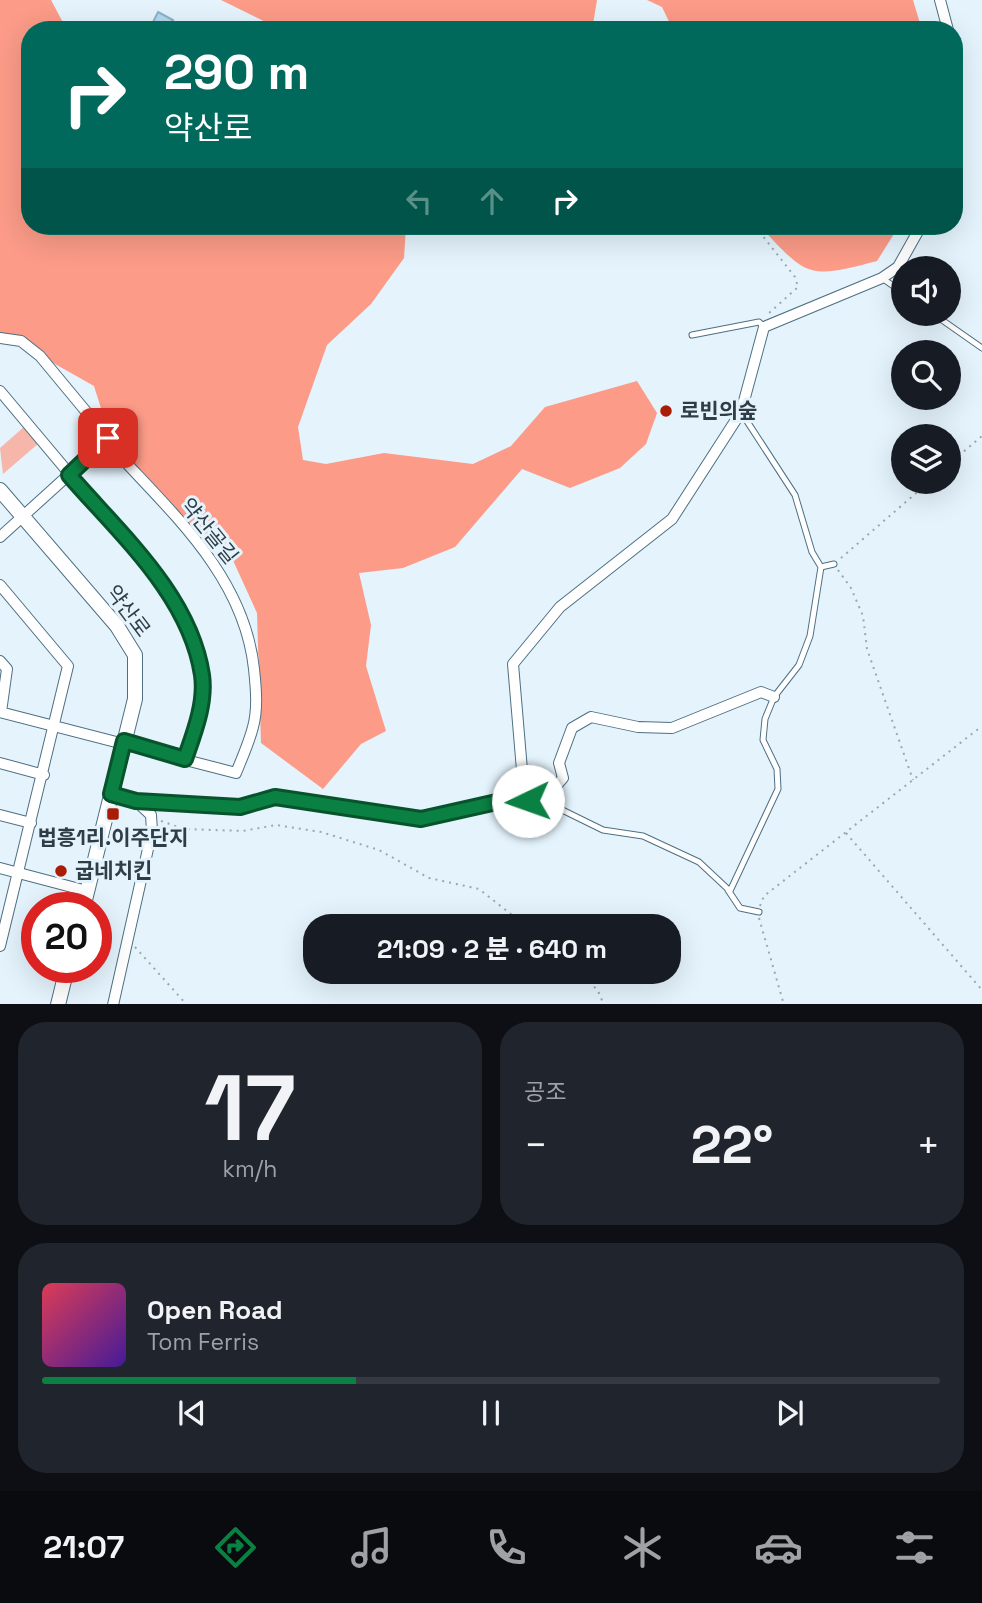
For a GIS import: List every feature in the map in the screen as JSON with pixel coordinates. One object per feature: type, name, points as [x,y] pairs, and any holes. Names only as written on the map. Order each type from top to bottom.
[{"type":"street","points":[[940,0],[946,21]]},
{"type":"street","points":[[111,794],[136,801],[240,807],[275,797],[421,819],[510,799],[522,770],[513,664],[560,607],[672,519],[741,412],[762,324],[882,278],[898,267],[916,235]]},
{"type":"street","name":"약산골길","points":[[0,338],[21,341],[40,356],[108,438],[106,441],[219,569],[245,620],[250,637],[256,705],[253,727],[236,773],[124,741],[0,712]]},
{"type":"street","points":[[0,391],[162,584],[190,633],[202,677],[197,724],[185,759]]},
{"type":"street","points":[[0,537],[106,441]]},
{"type":"street","name":"약산로","points":[[0,490],[117,626],[135,655],[135,699],[88,891]]},
{"type":"street","points":[[0,585],[68,666],[44,775],[3,923],[0,946]]},
{"type":"street","points":[[0,661],[7,669],[0,712]]},
{"type":"street","points":[[541,803],[563,778],[559,763],[572,728],[591,717],[638,727],[672,728],[761,692],[774,697]]},
{"type":"street","points":[[0,763],[44,775]]},
{"type":"street","points":[[113,1004],[152,831],[151,815],[136,801]]},
{"type":"street","points":[[0,815],[31,823]]},
{"type":"street","points":[[0,868],[88,891]]},
{"type":"street","points":[[58,1004],[63,983]]},
{"type":"lane","points":[[882,278],[891,284]]},
{"type":"lane","points":[[692,335],[762,324]]},
{"type":"lane","points":[[951,326],[982,348]]},
{"type":"lane","points":[[726,888],[730,891],[778,789],[777,769],[763,740],[765,719],[774,697],[799,665],[810,636],[821,567],[812,552],[794,495],[741,412]]},
{"type":"lane","points":[[821,567],[834,564]]},
{"type":"lane","points":[[522,770],[528,801]]},
{"type":"lane","points":[[510,799],[550,804],[603,830],[643,836],[699,862],[726,888],[740,908],[759,912]]},
{"type":"path","points":[[762,235],[795,277],[798,287],[762,324]]},
{"type":"path","points":[[961,454],[982,436]]},
{"type":"path","points":[[913,780],[867,649],[863,616],[850,587],[834,564],[915,494]]},
{"type":"path","points":[[784,1004],[759,912],[764,896],[982,726]]},
{"type":"path","points":[[151,815],[169,826],[184,828],[243,831],[276,825],[321,832],[379,850],[429,878],[479,889],[511,914]]},
{"type":"path","points":[[845,832],[982,990]]},
{"type":"path","points":[[128,938],[187,1004]]},
{"type":"path","points":[[592,984],[604,1004]]},
{"type":"shaded area","points":[[0,0],[51,0],[62,21],[21,21],[21,235],[405,235],[404,258],[371,304],[327,345],[298,427],[303,460],[326,464],[384,453],[473,464],[511,446],[545,407],[637,381],[657,413],[646,444],[620,468],[570,488],[522,469],[455,547],[403,568],[359,573],[371,625],[366,666],[386,731],[361,744],[323,789],[261,743],[257,613],[231,556],[142,485],[110,437],[94,386],[0,333]]},
{"type":"shaded area","points":[[221,0],[597,0],[594,21],[264,21]]},
{"type":"shaded area","points":[[647,0],[913,0],[919,21],[669,21],[662,7]]},
{"type":"shaded area","points":[[769,235],[893,235],[877,261],[836,270],[811,270],[789,256]]},
{"type":"shaded area","points":[[25,426],[39,443],[3,474],[0,448]]},
{"type":"building","points":[[158,12],[173,20],[172,21],[154,21]]},
{"type":"place","name":"로빈의숲","points":[[666,411]]},
{"type":"place","name":"법흥1리.이주단지","points":[[113,814]]},
{"type":"place","name":"굽네치킨","points":[[61,871]]},
{"type":"route","points":[[108,438],[69,475],[162,584],[190,633],[202,677],[197,724],[185,759],[124,741],[111,794],[136,801],[240,807],[275,797],[421,819],[510,799],[528,801]]}]
